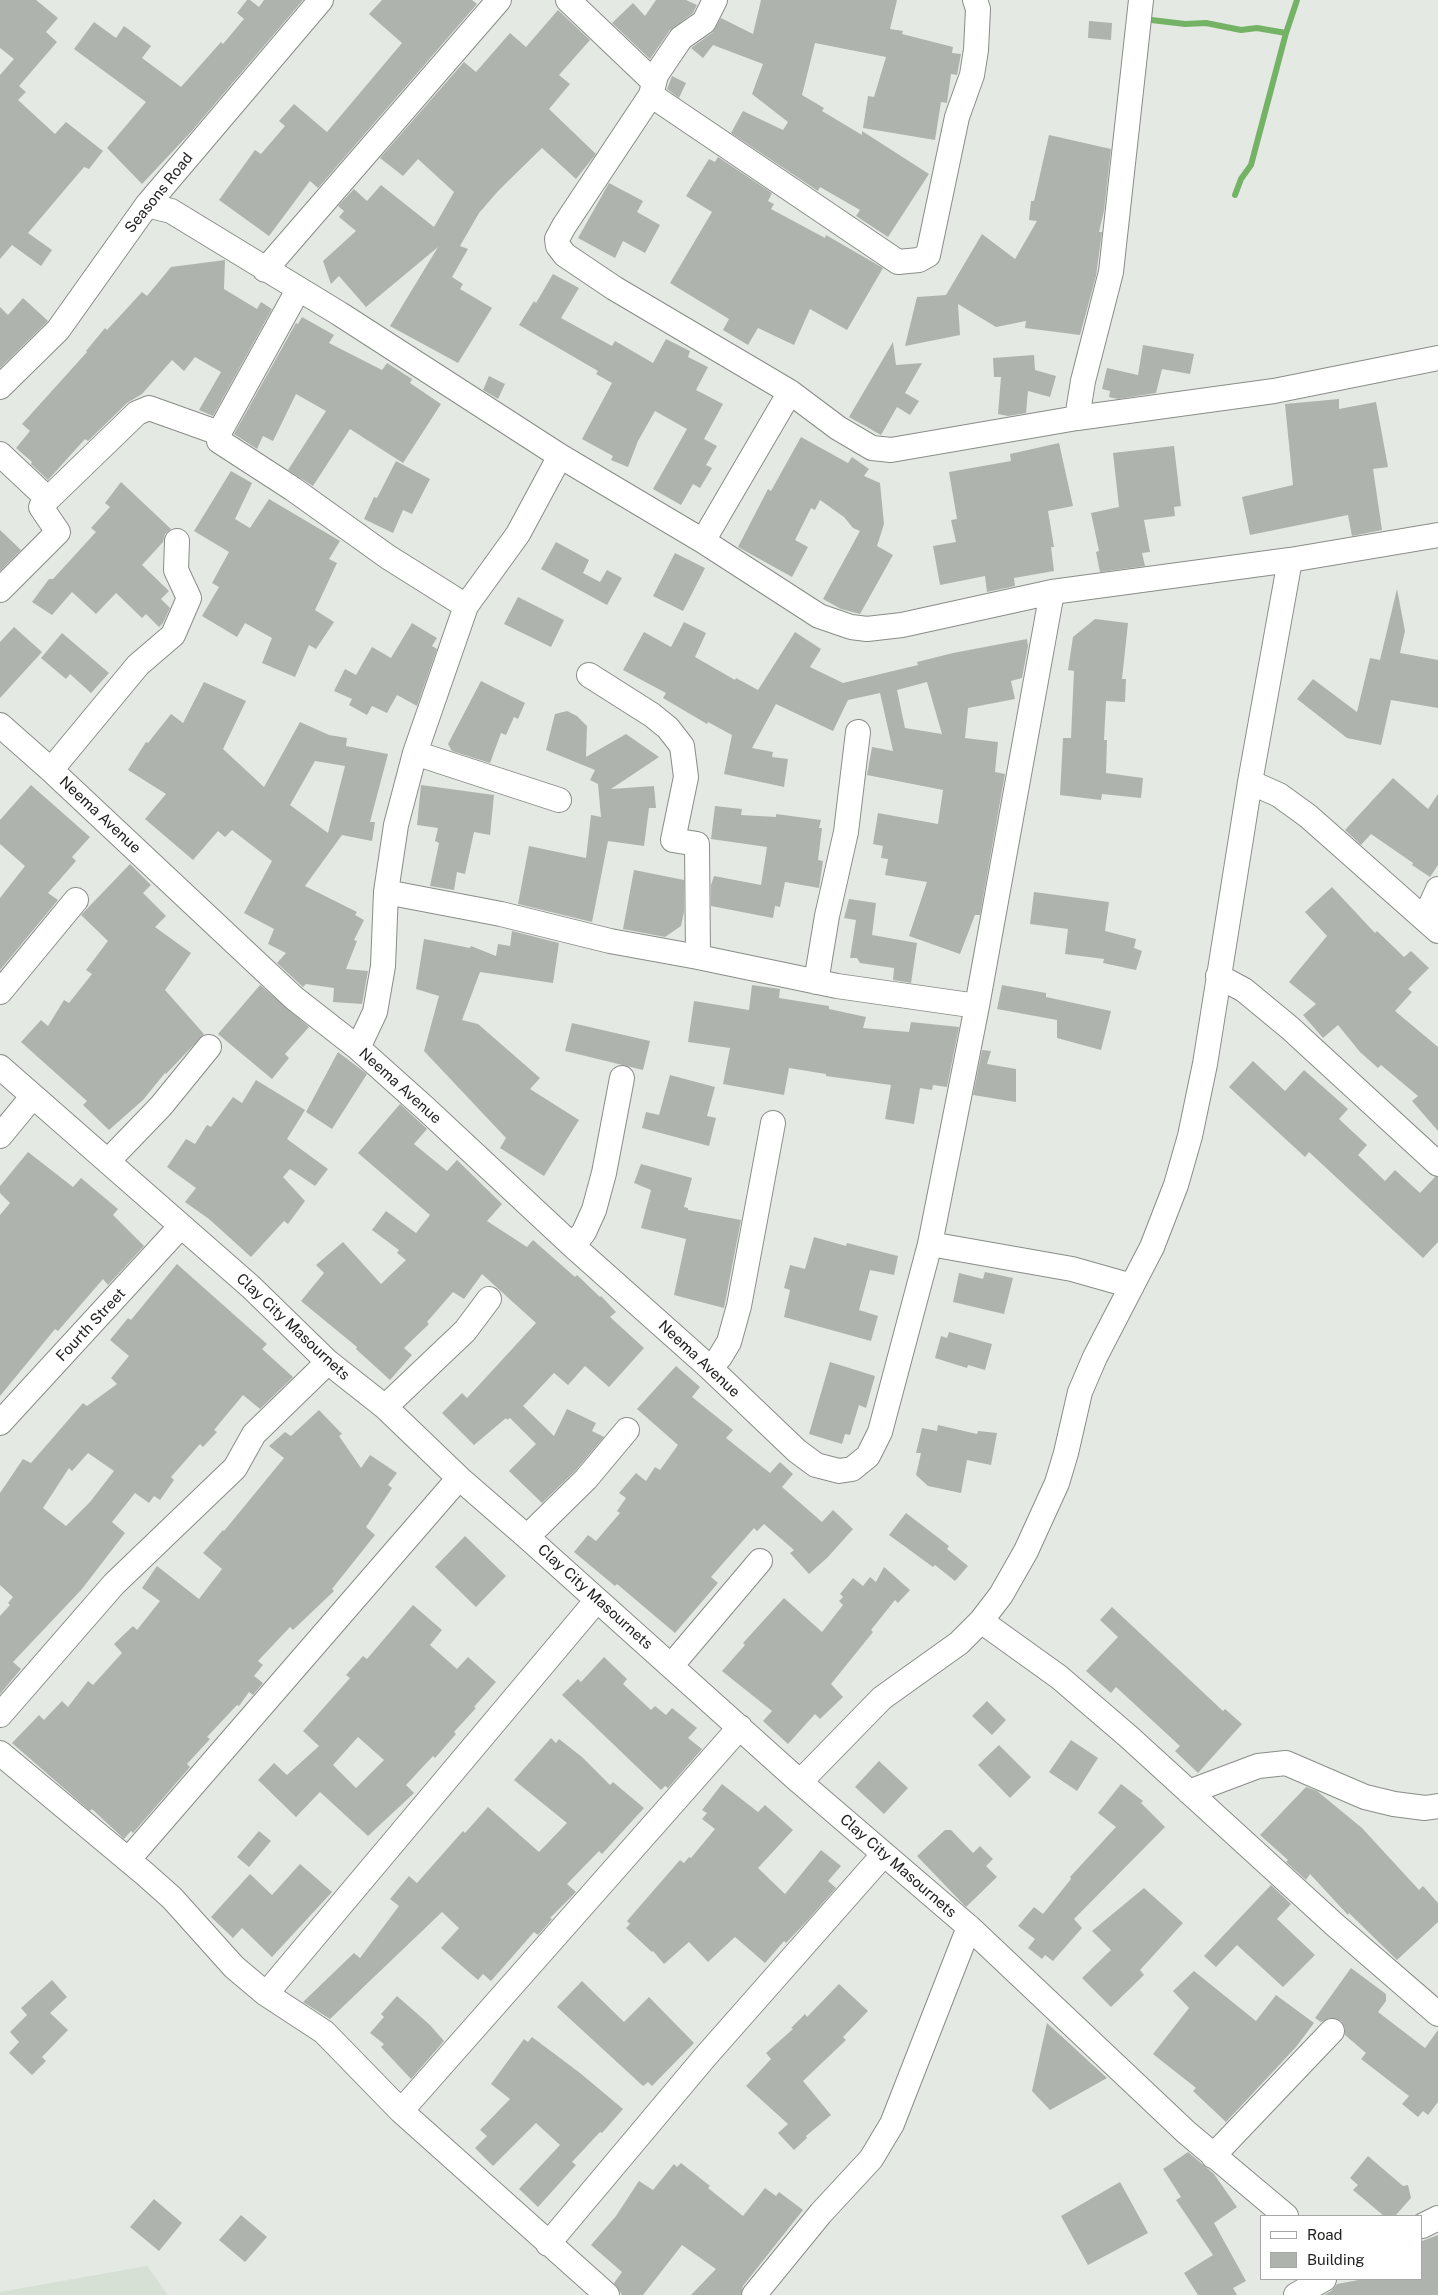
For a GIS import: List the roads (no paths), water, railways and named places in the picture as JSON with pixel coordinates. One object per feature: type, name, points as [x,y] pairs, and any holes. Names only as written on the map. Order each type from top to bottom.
[{"type":"street","name":"Seasons Road","points":[[0,387],[58,330],[147,205],[321,0]]},
{"type":"street","points":[[265,270],[499,0]]},
{"type":"street","points":[[568,0],[653,88],[898,262],[919,260],[928,255],[957,117],[972,75],[976,50],[978,9],[975,0]]},
{"type":"street","points":[[714,0],[704,22],[681,38],[656,75],[653,88],[564,226],[557,239],[558,246],[565,255],[614,288],[790,392],[838,428],[872,448],[891,450],[1077,418],[1274,391],[1438,358]]},
{"type":"street","points":[[1077,418],[1083,381],[1111,272],[1141,0]]},
{"type":"street","points":[[147,205],[171,211],[396,350],[560,456],[703,541],[819,616],[851,627],[867,629],[902,625],[1052,592],[1290,560],[1438,535]]},
{"type":"street","points":[[298,290],[219,433],[219,441],[293,489],[388,557],[466,606]]},
{"type":"street","points":[[703,541],[790,392]]},
{"type":"street","points":[[0,590],[58,532],[41,507],[137,413],[150,408],[219,433]]},
{"type":"street","points":[[0,454],[48,499]]},
{"type":"street","points":[[358,1048],[376,1012],[383,966],[386,892],[396,825],[415,753],[466,606],[518,534],[560,456]]},
{"type":"street","points":[[51,770],[138,666],[173,635],[189,598],[176,570],[177,541]]},
{"type":"street","points":[[800,1782],[882,1698],[959,1644],[981,1621],[1001,1596],[1022,1558],[1057,1484],[1080,1392],[1152,1247],[1176,1185],[1190,1136],[1205,1064],[1250,782],[1290,560]]},
{"type":"street","name":"Neema Avenue","points":[[0,726],[51,770],[294,998],[358,1048],[425,1108],[573,1246],[710,1368],[797,1451],[816,1465],[839,1472],[852,1469],[868,1456],[880,1432],[930,1244],[977,1006],[1052,592]]},
{"type":"street","points":[[589,675],[652,715],[668,728],[682,746],[686,778],[672,840],[697,844],[698,957]]},
{"type":"street","points":[[816,982],[826,916],[846,832],[858,732]]},
{"type":"street","points":[[415,753],[559,800]]},
{"type":"street","points":[[1250,782],[1279,795],[1308,816],[1431,924]]},
{"type":"street","points":[[1431,924],[1438,888]]},
{"type":"street","points":[[386,892],[500,914],[610,941],[816,982],[977,1006]]},
{"type":"street","points":[[0,992],[76,900]]},
{"type":"street","points":[[1218,976],[1244,990],[1290,1028],[1438,1164]]},
{"type":"street","points":[[108,1161],[161,1106],[209,1047]]},
{"type":"street","name":"Clay City Masournets","points":[[0,1067],[250,1287],[328,1362],[385,1407],[459,1478],[527,1536],[800,1782],[969,1927],[1186,2132],[1285,2215]]},
{"type":"street","points":[[573,1246],[584,1232],[594,1210],[604,1173],[622,1078]]},
{"type":"street","points":[[0,1136],[34,1096]]},
{"type":"street","points":[[710,1368],[729,1342],[739,1306],[773,1123]]},
{"type":"street","name":"Fourth Street","points":[[0,1423],[181,1226]]},
{"type":"street","points":[[930,1244],[1072,1269],[1132,1286]]},
{"type":"street","points":[[385,1407],[465,1331],[489,1299]]},
{"type":"street","points":[[0,1715],[114,1584],[235,1468],[254,1434],[328,1362]]},
{"type":"street","points":[[527,1536],[586,1479],[627,1430]]},
{"type":"street","points":[[128,1860],[459,1478]]},
{"type":"street","points":[[671,1666],[760,1561]]},
{"type":"street","points":[[266,1994],[597,1600]]},
{"type":"street","points":[[981,1621],[1059,1677],[1129,1737],[1335,1925],[1438,2014]]},
{"type":"street","points":[[401,2111],[740,1727]]},
{"type":"street","points":[[0,1754],[172,1898],[234,1967],[266,1994],[324,2032],[401,2111],[607,2295]]},
{"type":"street","points":[[1189,1792],[1258,1766],[1286,1763],[1312,1772],[1365,1797],[1394,1804],[1425,1808],[1438,1806]]},
{"type":"street","points":[[548,2244],[705,2057],[884,1854]]},
{"type":"street","points":[[754,2295],[821,2213],[872,2159],[892,2124],[969,1927]]},
{"type":"street","points":[[1213,2156],[1332,2031]]},
{"type":"street","points":[[1423,2226],[1438,2218]]},
{"type":"street","points":[[1296,2295],[1322,2280]]},
{"type":"waterway","points":[[1143,19],[1185,24],[1206,23],[1241,30],[1257,28],[1286,33],[1297,0]]},
{"type":"waterway","points":[[1235,195],[1241,179],[1251,165],[1286,33]]}]
